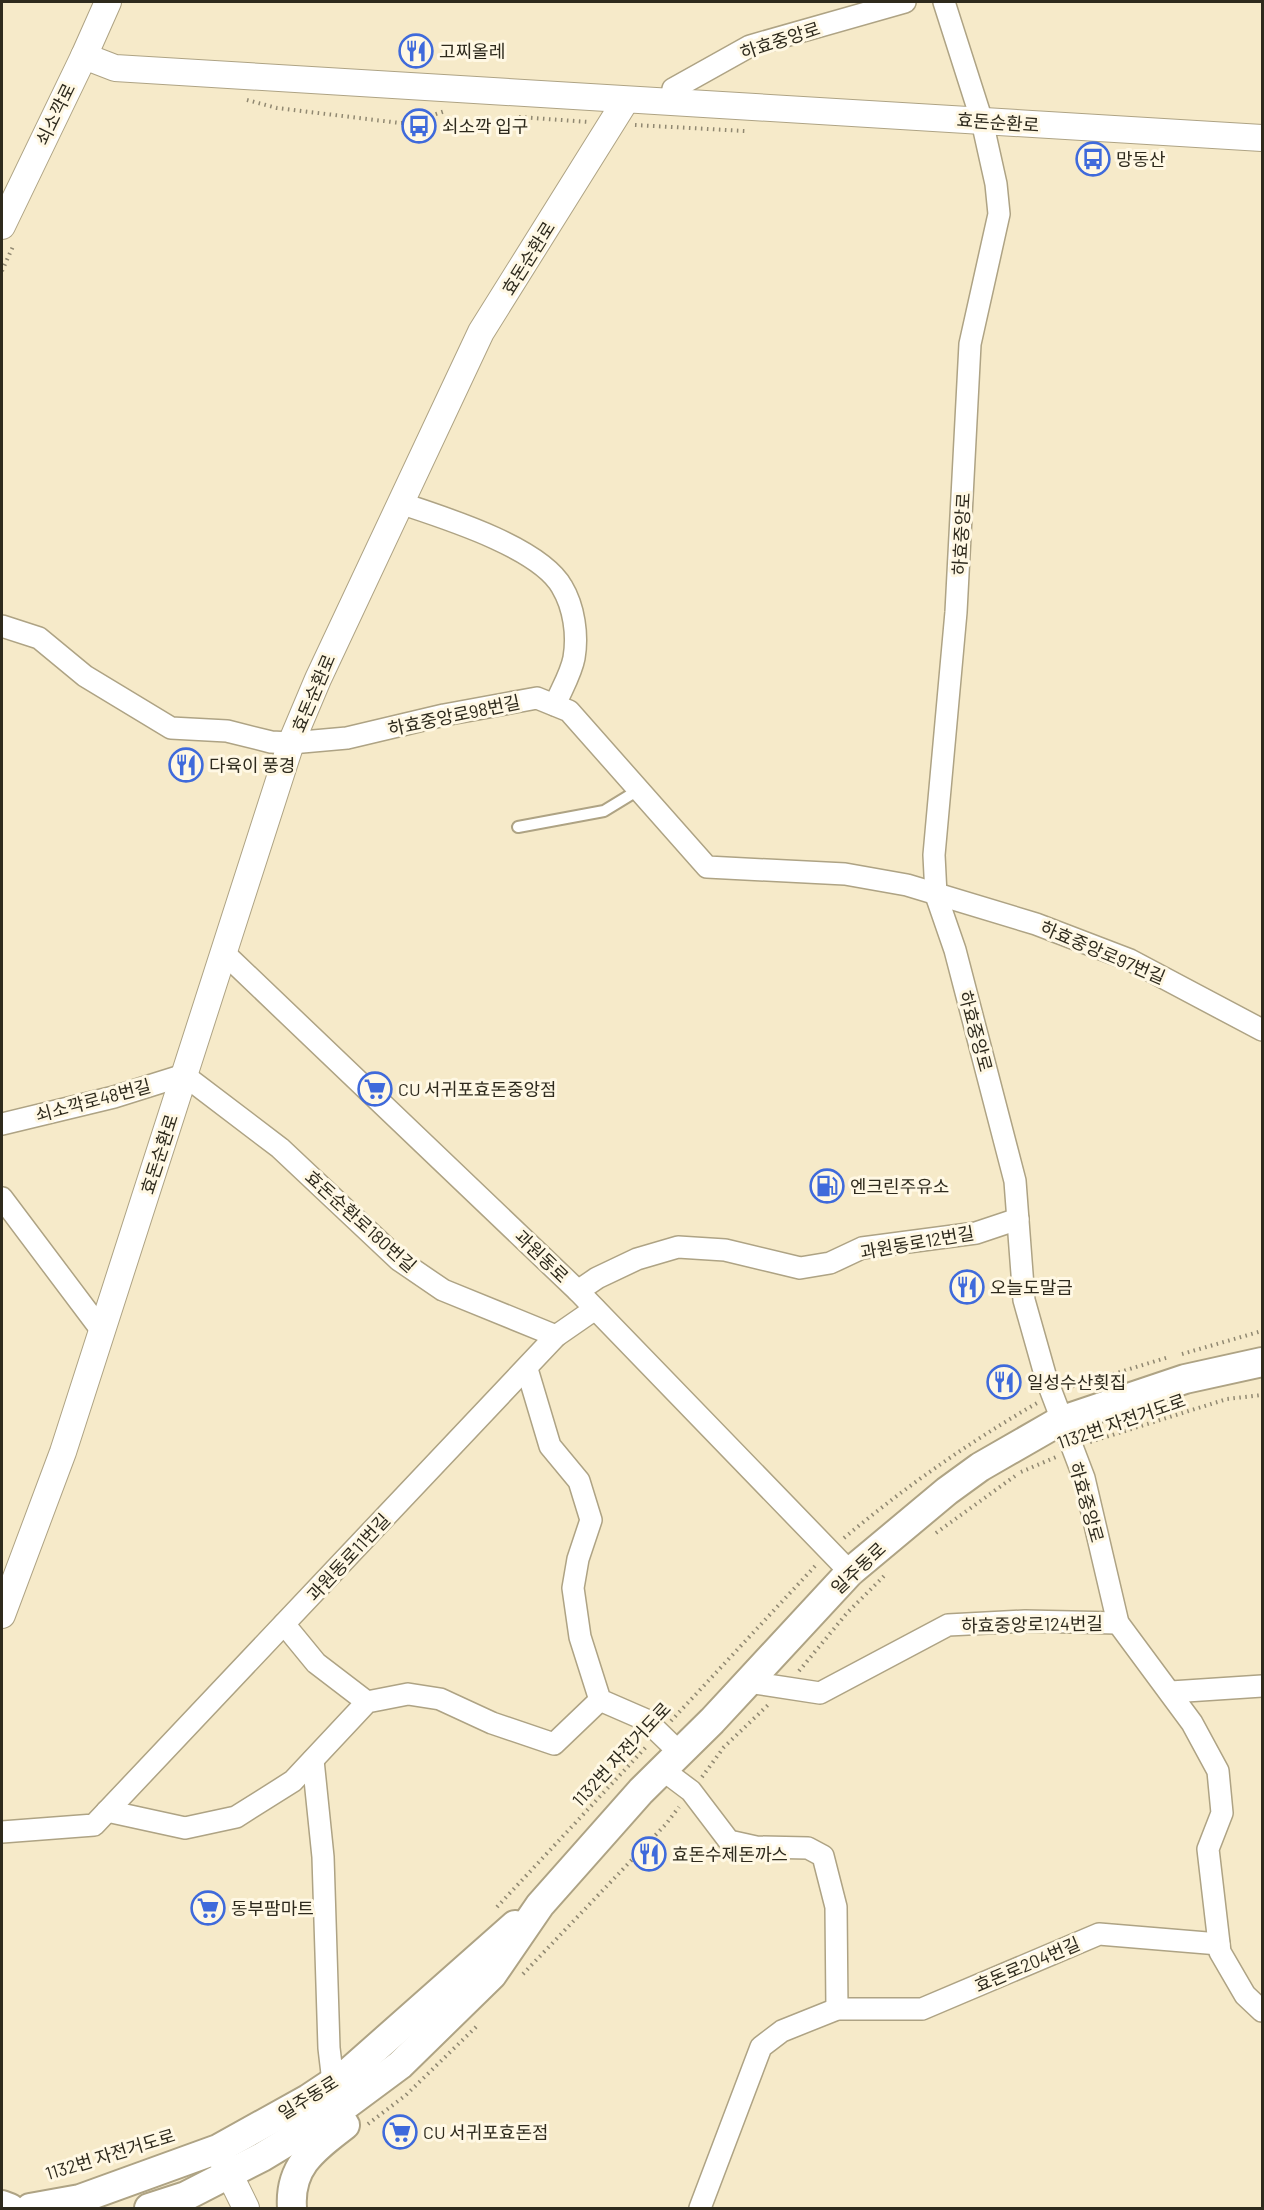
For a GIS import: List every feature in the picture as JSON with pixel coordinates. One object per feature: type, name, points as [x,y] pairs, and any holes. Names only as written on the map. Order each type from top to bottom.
[{"type":"main road","name":"일주동로","points":[[149,2208],[186,2196],[228,2176],[338,2111],[400,2065],[492,1975],[540,1905],[641,1791],[672,1762],[850,1572],[947,1491],[1056,1408],[1263,1362]]},
{"type":"main road","name":"일주동로","points":[[30,2208],[80,2199],[218,2149],[333,2082],[540,1905]]},
{"type":"main road","points":[[292,2208],[290,2187],[308,2154],[427,2058],[452,2032],[492,1975]]},
{"type":"main road","points":[[2,2205],[10,2208]]},
{"type":"street","name":"쇠소깍로","points":[[9,233],[108,2]]},
{"type":"street","name":"하효중앙로","points":[[670,102],[673,90],[750,46],[905,2]]},
{"type":"street","name":"하효중앙로","points":[[944,2],[982,121],[996,184],[999,214],[970,344],[956,612],[934,855],[936,895],[954,950],[1015,1181],[1024,1300],[1056,1408],[1084,1478],[1118,1623],[1192,1723],[1218,1772],[1222,1813],[1208,1849],[1220,1952],[1245,1995],[1263,2011]]},
{"type":"street","name":"효돈순환로","points":[[84,56],[115,68],[1263,138]]},
{"type":"street","name":"효돈순환로","points":[[2,1615],[63,1452],[291,743],[318,679],[481,332],[626,99]]},
{"type":"street","points":[[400,503],[472,528],[519,551],[542,566],[562,585],[571,609],[576,641],[573,661],[555,705]]},
{"type":"street","name":"하효중앙로98번길","points":[[2,626],[39,638],[85,676],[171,728],[227,732],[271,742],[291,743],[347,738],[444,715],[537,698],[569,711],[707,867],[845,874],[907,885],[936,895]]},
{"type":"street","name":"하효중앙로97번길","points":[[936,895],[1036,924],[1130,960],[1263,1029]]},
{"type":"street","name":"과원동로","points":[[223,952],[578,1291],[850,1572]]},
{"type":"street","name":"쇠소깍로48번길","points":[[2,1124],[114,1097],[184,1075]]},
{"type":"street","name":"효돈순환로180번길","points":[[184,1075],[280,1148],[399,1260],[443,1290],[556,1336]]},
{"type":"street","points":[[2,1198],[102,1331]]},
{"type":"street","name":"과원동로12번길","points":[[578,1291],[597,1278],[637,1259],[678,1247],[725,1250],[800,1268],[830,1263],[862,1248],[976,1233],[1018,1219]]},
{"type":"street","name":"과원동로11번길","points":[[2,1832],[94,1825],[556,1336],[595,1309]]},
{"type":"street","points":[[527,1369],[550,1446],[579,1481],[591,1520],[578,1558],[573,1588],[580,1637],[600,1700],[646,1720],[659,1733],[672,1762],[729,1841],[756,1847],[808,1848],[824,1856],[836,1907],[837,2009]]},
{"type":"street","name":"하효중앙로124번길","points":[[748,1682],[820,1693],[948,1625],[1025,1621],[1118,1623]]},
{"type":"street","points":[[284,1624],[316,1663],[367,1702]]},
{"type":"street","points":[[1171,1692],[1263,1686]]},
{"type":"street","points":[[107,1811],[185,1828],[236,1817],[294,1781],[367,1702],[408,1694],[440,1699],[492,1723],[554,1744],[600,1700]]},
{"type":"street","points":[[313,1760],[323,1857],[329,2048],[333,2082]]},
{"type":"street","name":"효돈로204번길","points":[[700,2208],[761,2047],[782,2031],[837,2009],[921,2009],[1099,1934],[1219,1944]]},
{"type":"street","points":[[218,2149],[228,2176],[246,2208]]},
{"type":"lane","points":[[518,827],[604,811],[640,789]]},
{"type":"path","points":[[238,97],[277,108],[400,123],[413,122],[446,111]]},
{"type":"path","points":[[517,117],[753,131]]},
{"type":"path","points":[[2,270],[9,233]]},
{"type":"path","name":"1132번 자전거도로","points":[[494,1911],[830,1550],[898,1494],[952,1454],[1056,1408],[1077,1383],[1263,1331]]},
{"type":"path","name":"1132번 자전거도로","points":[[1079,1446],[1227,1399],[1263,1395]]},
{"type":"path","name":"1132번 자전거도로","points":[[933,1536],[1018,1474],[1059,1456]]},
{"type":"path","points":[[520,1977],[666,1824],[724,1747],[787,1687],[847,1613],[889,1572]]},
{"type":"path","points":[[362,2129],[406,2095],[485,2016]]},
{"type":"place","name":"고찌올레","points":[[416,51]]},
{"type":"place","name":"쇠소깍 입구","points":[[419,126]]},
{"type":"place","name":"망동산","points":[[1093,159]]},
{"type":"place","name":"다육이 풍경","points":[[186,765]]},
{"type":"place","name":"CU 서귀포효돈중앙점","points":[[375,1089]]},
{"type":"place","name":"엔크린주유소","points":[[827,1186]]},
{"type":"place","name":"오늘도말금","points":[[967,1287]]},
{"type":"place","name":"일성수산횟집","points":[[1004,1382]]},
{"type":"place","name":"효돈수제돈까스","points":[[649,1854]]},
{"type":"place","name":"동부팜마트","points":[[208,1908]]},
{"type":"place","name":"CU 서귀포효돈점","points":[[400,2132]]}]
